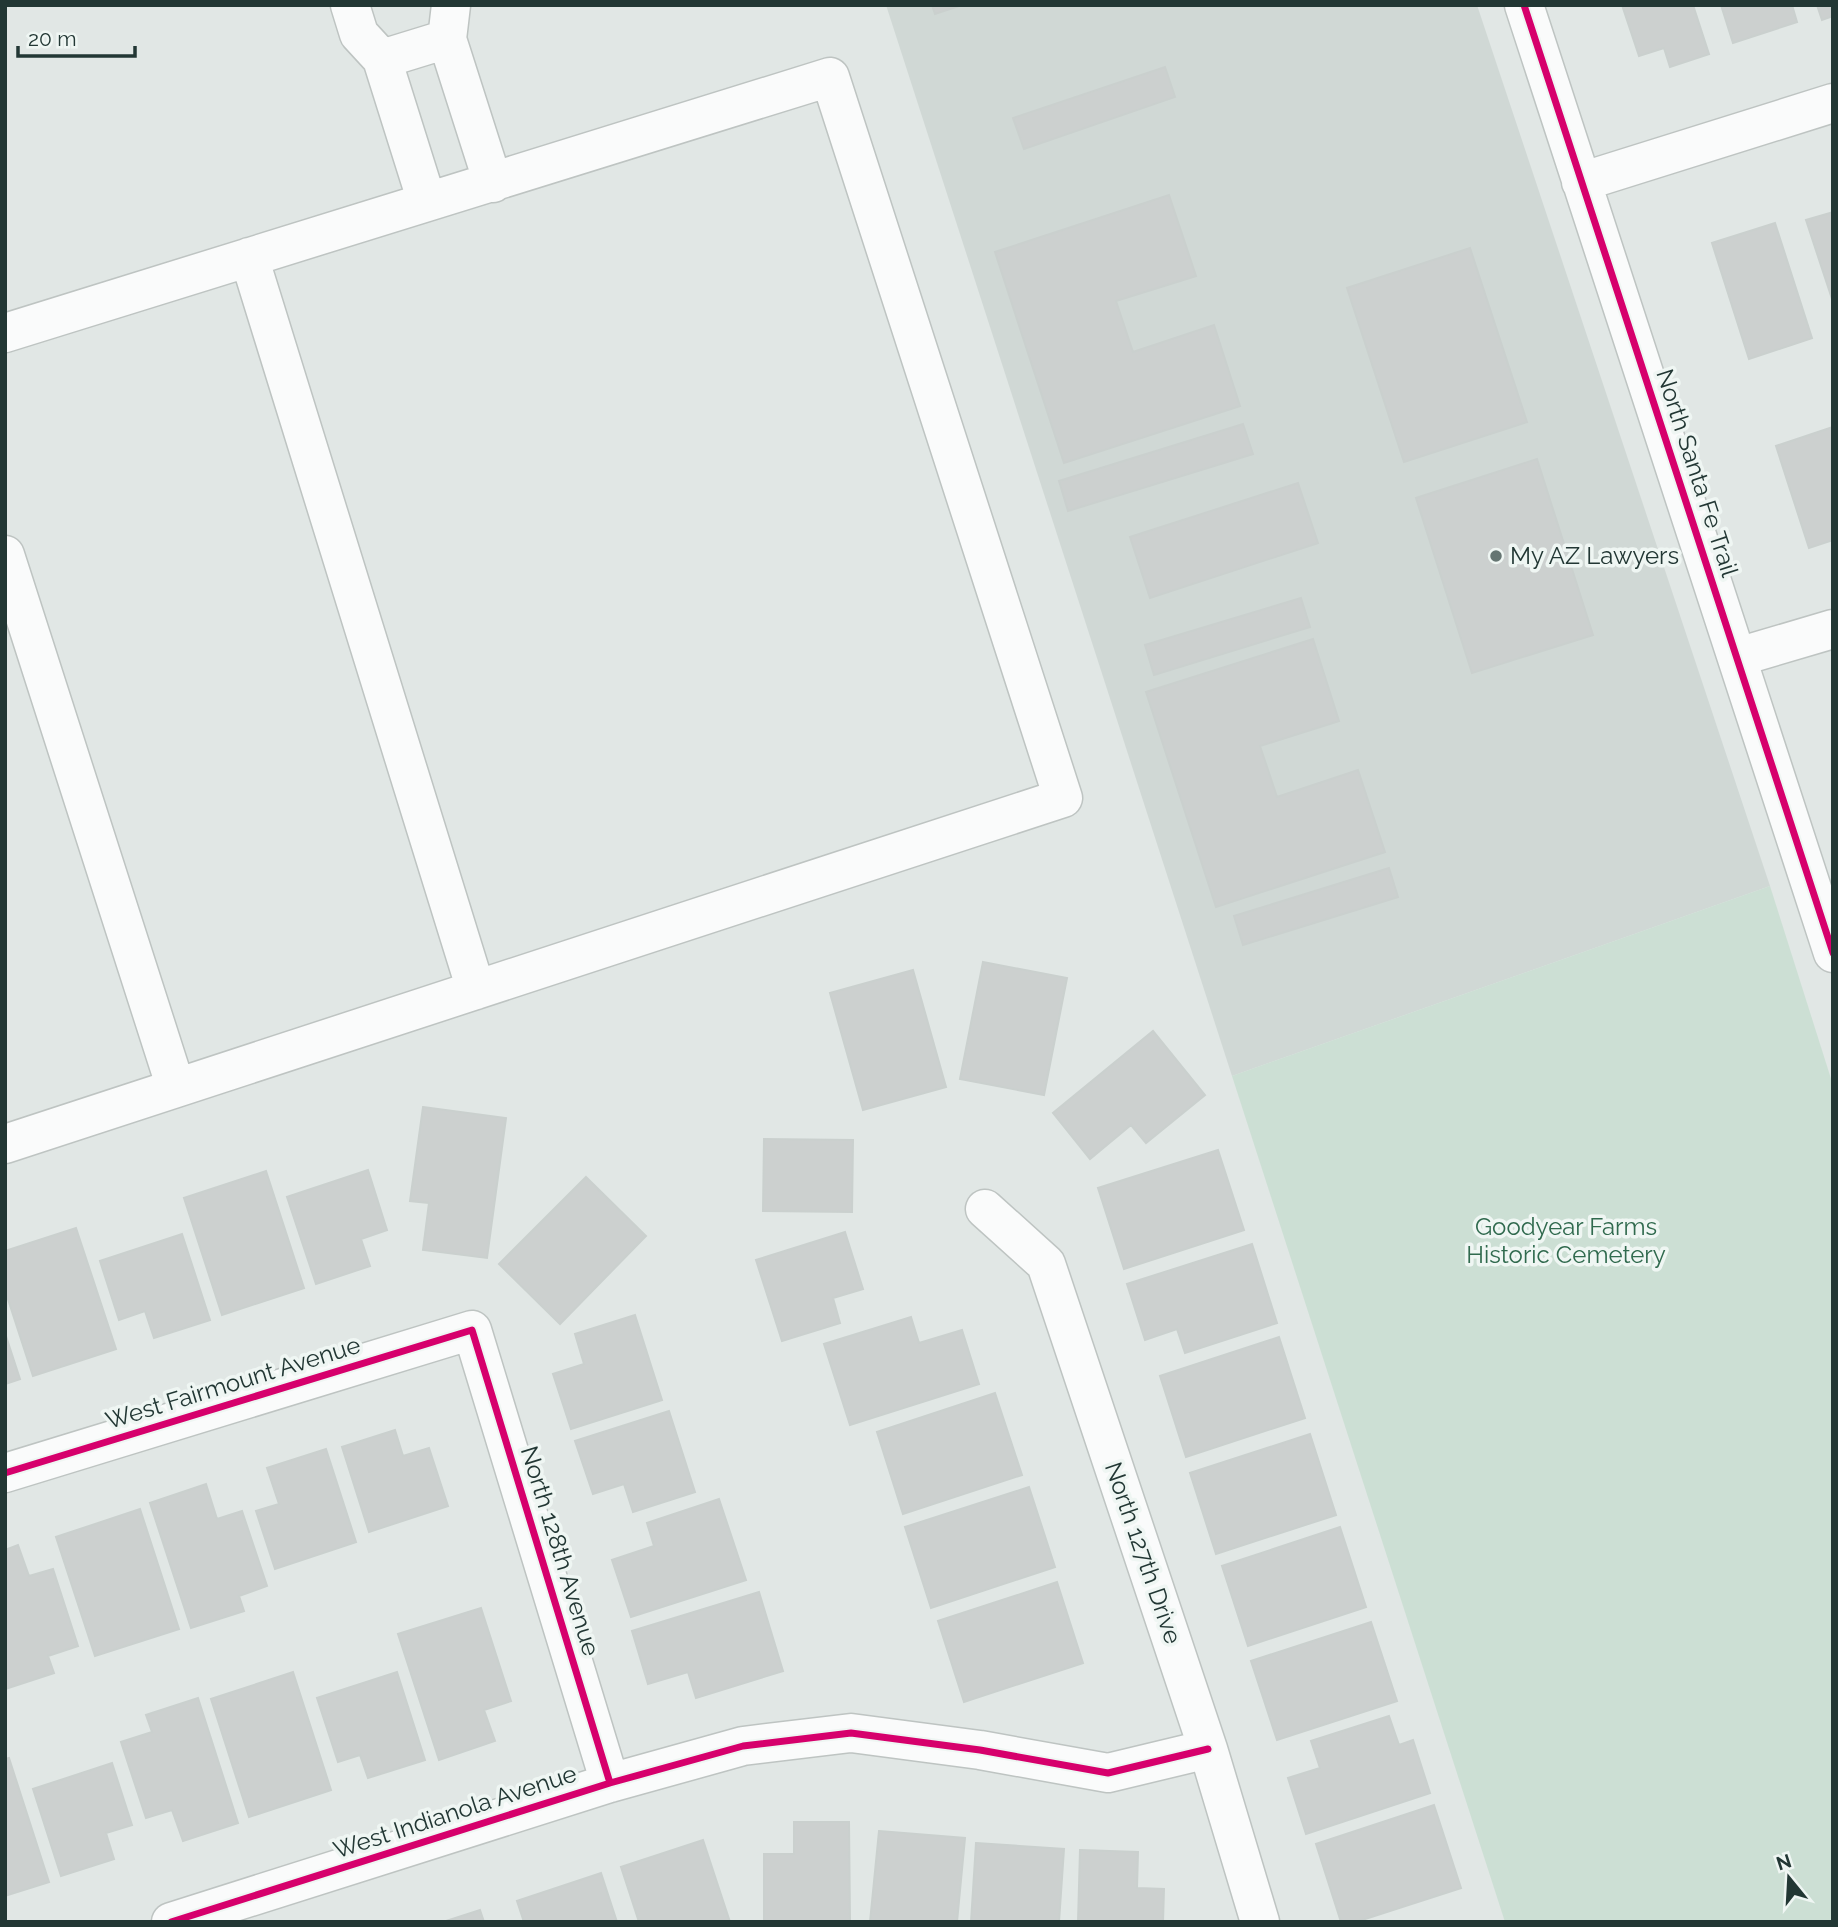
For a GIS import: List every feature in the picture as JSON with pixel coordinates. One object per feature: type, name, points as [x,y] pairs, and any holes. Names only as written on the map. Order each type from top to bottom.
[{"type":"street","points":[[350,5],[359,34],[382,59],[427,202]]},
{"type":"street","name":"North Santa Fe Trail","points":[[1524,5],[1833,953]]},
{"type":"street","points":[[382,59],[449,22],[493,183]]},
{"type":"street","points":[[5,332],[493,183],[830,76],[1063,798],[5,1144]]},
{"type":"street","points":[[1581,182],[1833,103]]},
{"type":"street","points":[[249,257],[476,990]]},
{"type":"street","points":[[5,555],[176,1088]]},
{"type":"street","points":[[1738,657],[1833,629]]},
{"type":"street","name":"North 127th Drive","points":[[985,1209],[1046,1264],[1208,1749],[1260,1922]]},
{"type":"street","name":"West Fairmount Avenue","points":[[5,1473],[472,1330]]},
{"type":"street","name":"North 128th Avenue","points":[[472,1330],[610,1783]]},
{"type":"street","name":"West Indianola Avenue","points":[[171,1922],[610,1783],[743,1746],[850,1733],[980,1749],[1108,1773],[1208,1749]]},
{"type":"shaded area","points":[[886,5],[1477,5],[1770,886],[1232,1076]]},
{"type":"green space","name":"Goodyear Farms Historic Cemetery","points":[[1770,886],[1833,1085],[1833,1922],[1505,1922],[1232,1076]]},
{"type":"building","points":[[932,5],[962,5],[935,14]]},
{"type":"building","points":[[1622,5],[1693,5],[1709,54],[1670,67],[1664,48],[1639,56]]},
{"type":"building","points":[[1721,5],[1792,5],[1797,22],[1733,43]]},
{"type":"building","points":[[1817,5],[1833,5],[1833,16],[1822,20]]},
{"type":"building","points":[[1165,67],[1175,97],[1024,149],[1013,118]]},
{"type":"building","points":[[1169,195],[1196,276],[1116,301],[1133,352],[1214,325],[1240,406],[1064,463],[995,252]]},
{"type":"building","points":[[1833,212],[1833,302],[1806,220]]},
{"type":"building","points":[[1775,223],[1812,338],[1749,359],[1712,243]]},
{"type":"building","points":[[1470,248],[1527,422],[1404,462],[1347,288]]},
{"type":"building","points":[[1243,424],[1253,454],[1068,511],[1059,481]]},
{"type":"building","points":[[1833,427],[1833,540],[1809,548],[1776,446]]},
{"type":"building","points":[[1537,459],[1593,635],[1472,673],[1416,498]]},
{"type":"building","points":[[1298,483],[1318,543],[1150,598],[1130,537]]},
{"type":"building","points":[[1301,598],[1310,627],[1154,675],[1145,645]]},
{"type":"building","points":[[1313,639],[1339,721],[1260,746],[1277,797],[1358,770],[1385,852],[1216,907],[1146,692]]},
{"type":"building","points":[[1389,868],[1398,897],[1243,945],[1234,916]]},
{"type":"building","points":[[983,962],[1067,978],[1044,1095],[960,1079]]},
{"type":"building","points":[[913,970],[946,1087],[863,1110],[830,993]]},
{"type":"building","points":[[1153,1031],[1205,1095],[1146,1143],[1131,1125],[1090,1159],[1053,1113]]},
{"type":"building","points":[[423,1107],[506,1118],[487,1258],[423,1250],[429,1203],[410,1201]]},
{"type":"building","points":[[764,1139],[853,1140],[852,1212],[763,1211]]},
{"type":"building","points":[[1218,1150],[1244,1230],[1124,1269],[1098,1188]]},
{"type":"building","points":[[368,1170],[387,1230],[361,1239],[370,1266],[316,1284],[287,1197]]},
{"type":"building","points":[[266,1171],[304,1288],[222,1315],[184,1198]]},
{"type":"building","points":[[586,1177],[646,1236],[560,1324],[499,1264]]},
{"type":"building","points":[[76,1228],[116,1349],[33,1376],[5,1290],[5,1251]]},
{"type":"building","points":[[845,1232],[863,1289],[833,1298],[840,1323],[782,1341],[756,1260]]},
{"type":"building","points":[[182,1234],[210,1320],[154,1338],[145,1311],[119,1320],[100,1261]]},
{"type":"building","points":[[1252,1244],[1277,1323],[1185,1353],[1177,1329],[1145,1340],[1127,1284]]},
{"type":"building","points":[[635,1315],[662,1400],[571,1429],[553,1374],[584,1364],[575,1334]]},
{"type":"building","points":[[911,1317],[919,1343],[962,1330],[979,1384],[850,1425],[824,1344]]},
{"type":"building","points":[[5,1333],[20,1379],[5,1384]]},
{"type":"building","points":[[1279,1337],[1305,1418],[1186,1457],[1160,1376]]},
{"type":"building","points":[[995,1393],[1022,1475],[903,1514],[877,1432]]},
{"type":"building","points":[[669,1411],[695,1492],[633,1512],[624,1484],[593,1494],[575,1441]]},
{"type":"building","points":[[395,1430],[403,1456],[429,1448],[448,1506],[369,1532],[342,1447]]},
{"type":"building","points":[[1310,1434],[1336,1515],[1216,1554],[1190,1473]]},
{"type":"building","points":[[326,1449],[356,1542],[275,1569],[256,1511],[279,1504],[267,1468]]},
{"type":"building","points":[[206,1484],[217,1519],[242,1511],[267,1586],[239,1596],[244,1611],[191,1628],[150,1503]]},
{"type":"building","points":[[1029,1487],[1055,1567],[931,1608],[905,1527]]},
{"type":"building","points":[[719,1499],[746,1580],[631,1617],[612,1560],[654,1546],[647,1523]]},
{"type":"building","points":[[140,1509],[179,1629],[95,1656],[56,1537]]},
{"type":"building","points":[[1340,1527],[1366,1607],[1248,1646],[1222,1566]]},
{"type":"building","points":[[18,1545],[29,1576],[53,1569],[78,1646],[48,1656],[54,1673],[5,1689],[5,1550]]},
{"type":"building","points":[[1057,1582],[1083,1663],[964,1702],[938,1621]]},
{"type":"building","points":[[759,1592],[783,1671],[696,1698],[688,1672],[648,1684],[632,1631]]},
{"type":"building","points":[[481,1608],[511,1701],[484,1710],[495,1741],[439,1760],[398,1634]]},
{"type":"building","points":[[1371,1622],[1397,1701],[1277,1740],[1251,1661]]},
{"type":"building","points":[[293,1672],[331,1790],[249,1817],[211,1699]]},
{"type":"building","points":[[397,1672],[425,1760],[368,1778],[360,1755],[338,1762],[317,1698]]},
{"type":"building","points":[[198,1698],[238,1823],[183,1841],[172,1810],[146,1818],[121,1742],[152,1732],[146,1715]]},
{"type":"building","points":[[1389,1716],[1399,1745],[1413,1740],[1430,1793],[1306,1834],[1288,1778],[1320,1768],[1311,1741]]},
{"type":"building","points":[[9,1758],[49,1882],[5,1896],[5,1759]]},
{"type":"building","points":[[112,1763],[132,1825],[106,1833],[114,1859],[61,1876],[33,1789]]},
{"type":"building","points":[[1434,1805],[1461,1888],[1356,1922],[1341,1922],[1316,1844]]},
{"type":"building","points":[[794,1822],[849,1822],[850,1922],[764,1922],[764,1854],[794,1854]]},
{"type":"building","points":[[879,1831],[965,1838],[957,1922],[870,1922]]},
{"type":"building","points":[[703,1840],[730,1922],[639,1922],[621,1867]]},
{"type":"building","points":[[976,1843],[1064,1849],[1059,1922],[971,1922]]},
{"type":"building","points":[[1080,1850],[1138,1852],[1137,1888],[1164,1889],[1163,1922],[1078,1922]]},
{"type":"building","points":[[601,1873],[617,1922],[524,1922],[517,1901]]},
{"type":"building","points":[[480,1910],[484,1922],[443,1922]]},
{"type":"cycle path","points":[[1524,5],[1833,953]]},
{"type":"cycle path","points":[[5,1473],[472,1330],[610,1783]]},
{"type":"cycle path","points":[[171,1922],[610,1783],[743,1746],[851,1733],[980,1750],[1108,1773],[1208,1749]]},
{"type":"place","name":"My AZ Lawyers","points":[[1496,556]]}]
